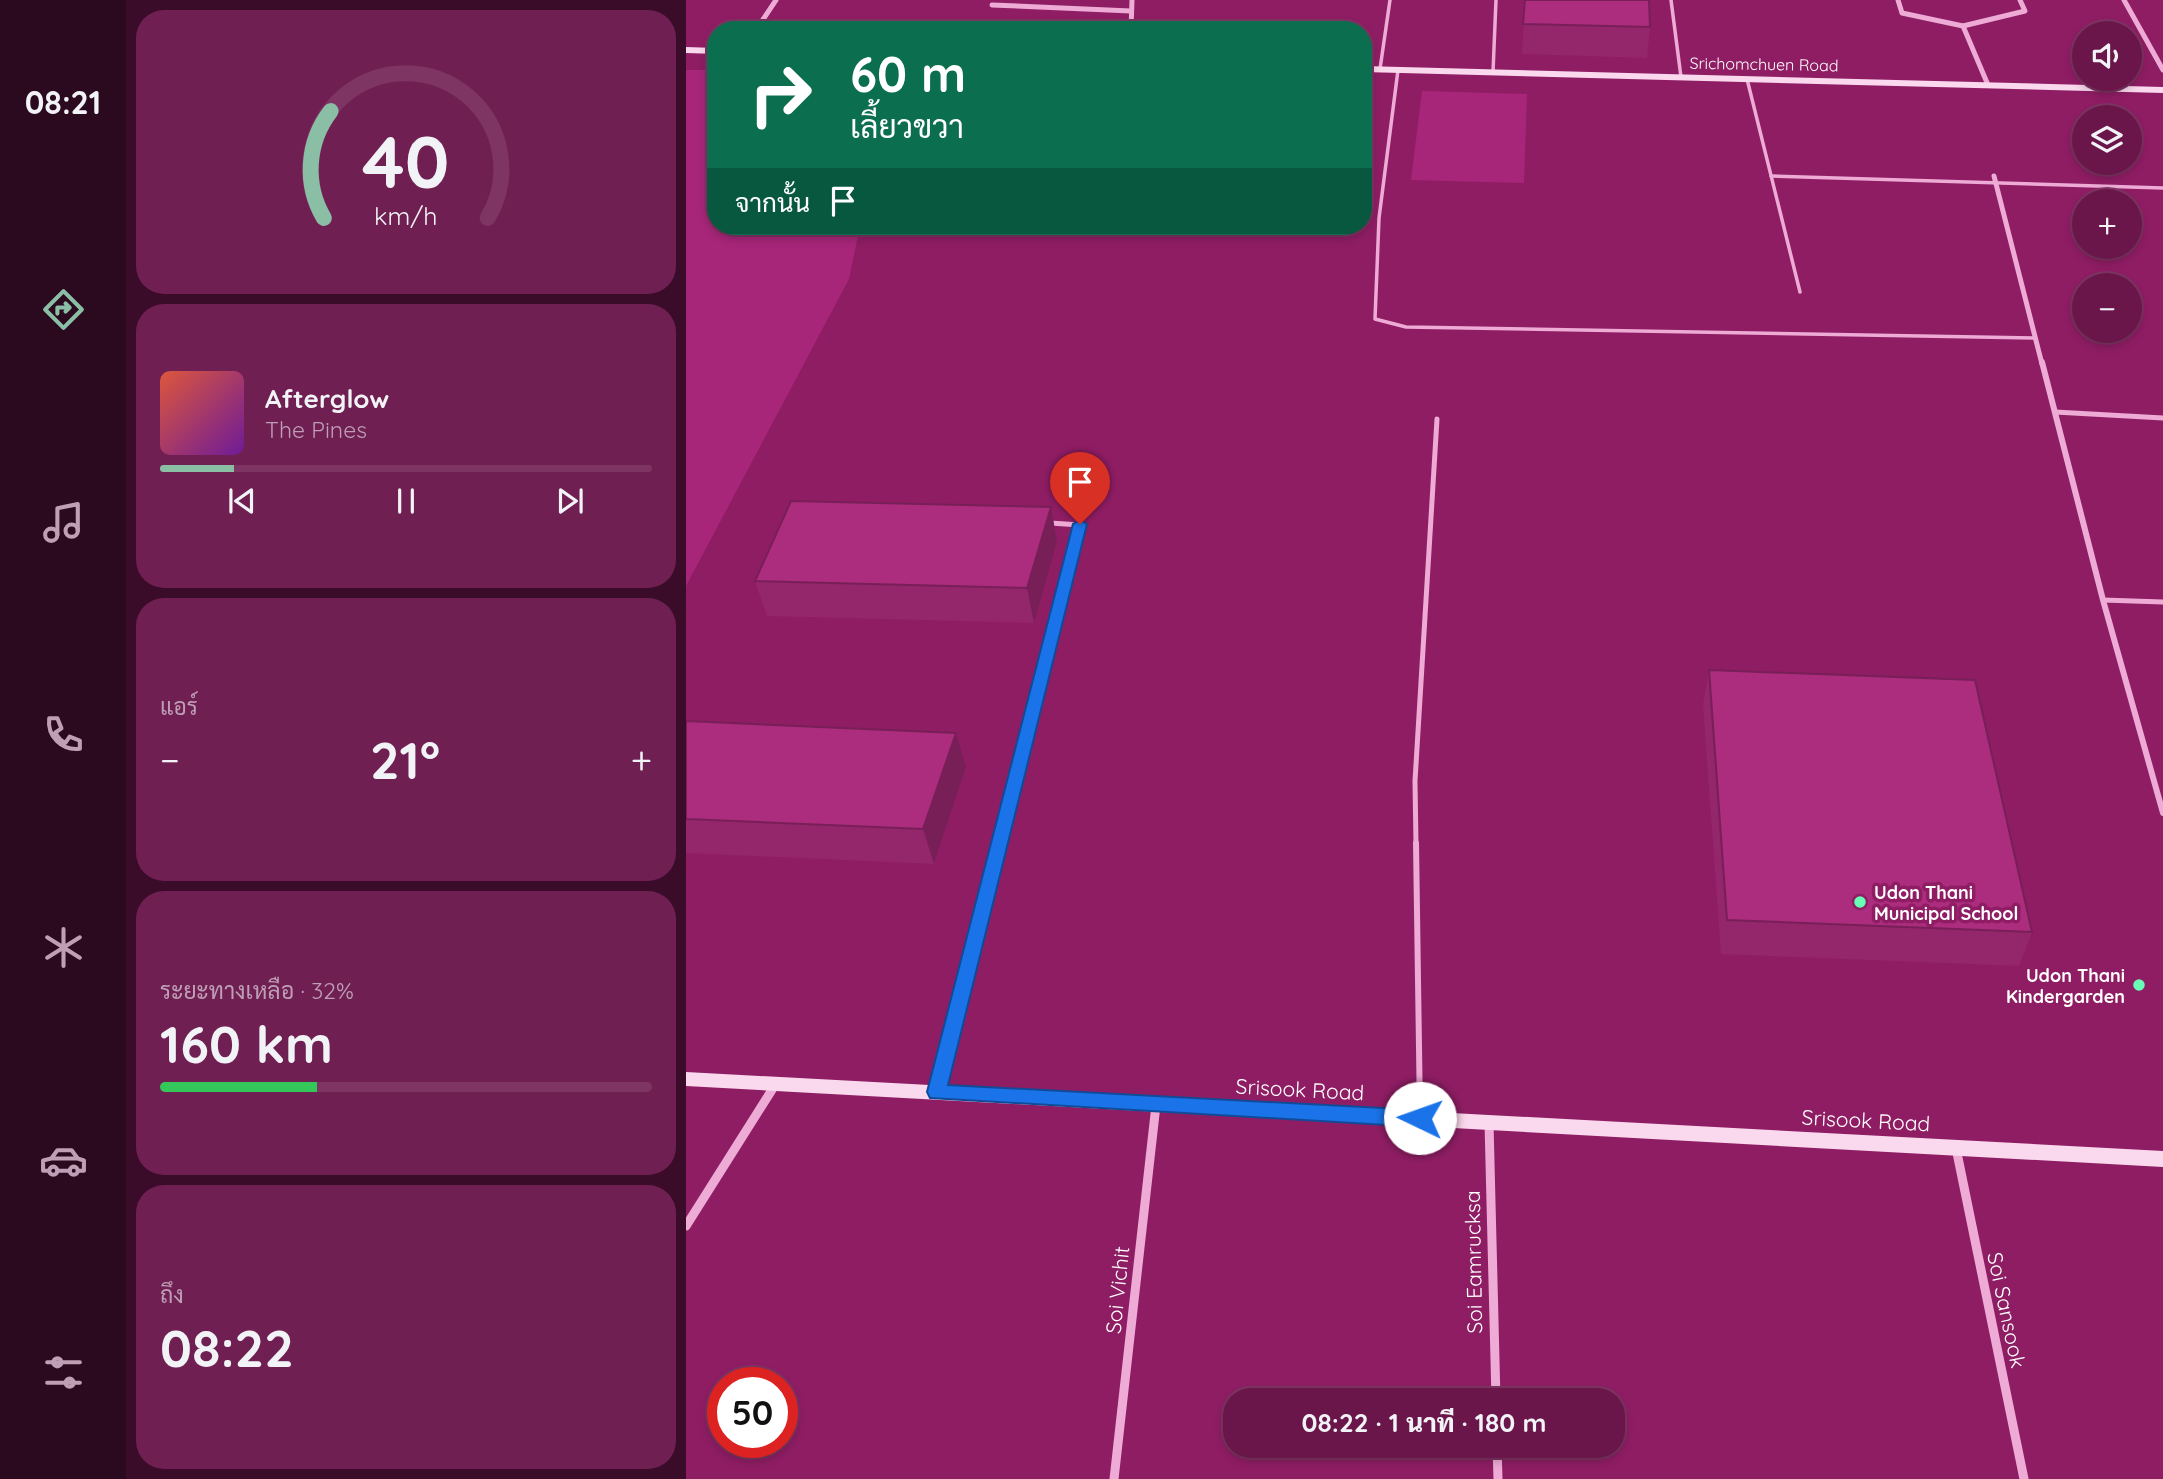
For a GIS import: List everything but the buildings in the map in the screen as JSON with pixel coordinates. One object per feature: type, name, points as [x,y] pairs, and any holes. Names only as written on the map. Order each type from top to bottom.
[{"type":"street","points":[[762,21],[776,0]]},
{"type":"street","points":[[1131,21],[1132,0]]},
{"type":"street","points":[[1898,0],[1902,13],[1963,26],[2025,11],[2020,0]]},
{"type":"street","points":[[2124,0],[2163,70]]},
{"type":"street","points":[[992,5],[1132,11]]},
{"type":"street","points":[[1963,26],[1988,85]]},
{"type":"street","points":[[686,50],[707,51]]},
{"type":"street","name":"Srichomchuen Road","points":[[1372,69],[2163,90]]},
{"type":"street","points":[[1995,179],[2103,600],[2163,813]]},
{"type":"street","name":"Srisook Road","points":[[686,1079],[2163,1159]]},
{"type":"street","points":[[686,1226],[776,1084]]},
{"type":"street","name":"Soi Vichit","points":[[1114,1479],[1156,1105]]},
{"type":"street","name":"Soi Eamrucksa","points":[[1489,1123],[1496,1388]]},
{"type":"street","name":"Soi Sansook","points":[[1956,1148],[2024,1479]]},
{"type":"street","points":[[1497,1458],[1498,1479]]},
{"type":"lane","points":[[1380,69],[1390,0]]},
{"type":"lane","points":[[1493,72],[1496,0]]},
{"type":"lane","points":[[1671,0],[1681,77]]},
{"type":"lane","points":[[1398,69],[1379,218],[1375,319],[1406,327],[2035,338]]},
{"type":"lane","points":[[1747,79],[1800,292]]},
{"type":"lane","points":[[1771,176],[1995,179],[2163,188]]},
{"type":"lane","points":[[2055,412],[2163,418]]},
{"type":"lane","points":[[1420,1118],[1415,780],[1437,419]]},
{"type":"lane","points":[[937,1092],[1080,524],[1039,523]]},
{"type":"lane","points":[[2103,600],[2163,603]]},
{"type":"shaded area","points":[[686,70],[707,70],[707,235],[858,235],[849,279],[686,586]]},
{"type":"shaded area","points":[[1422,91],[1527,94],[1524,183],[1411,180]]},
{"type":"place","name":"Udon Thani Municipal School","points":[[1860,902]]},
{"type":"place","name":"Udon Thani Kindergarden","points":[[2139,985]]},
{"type":"route","points":[[1080,524],[937,1092],[1420,1118]]}]
